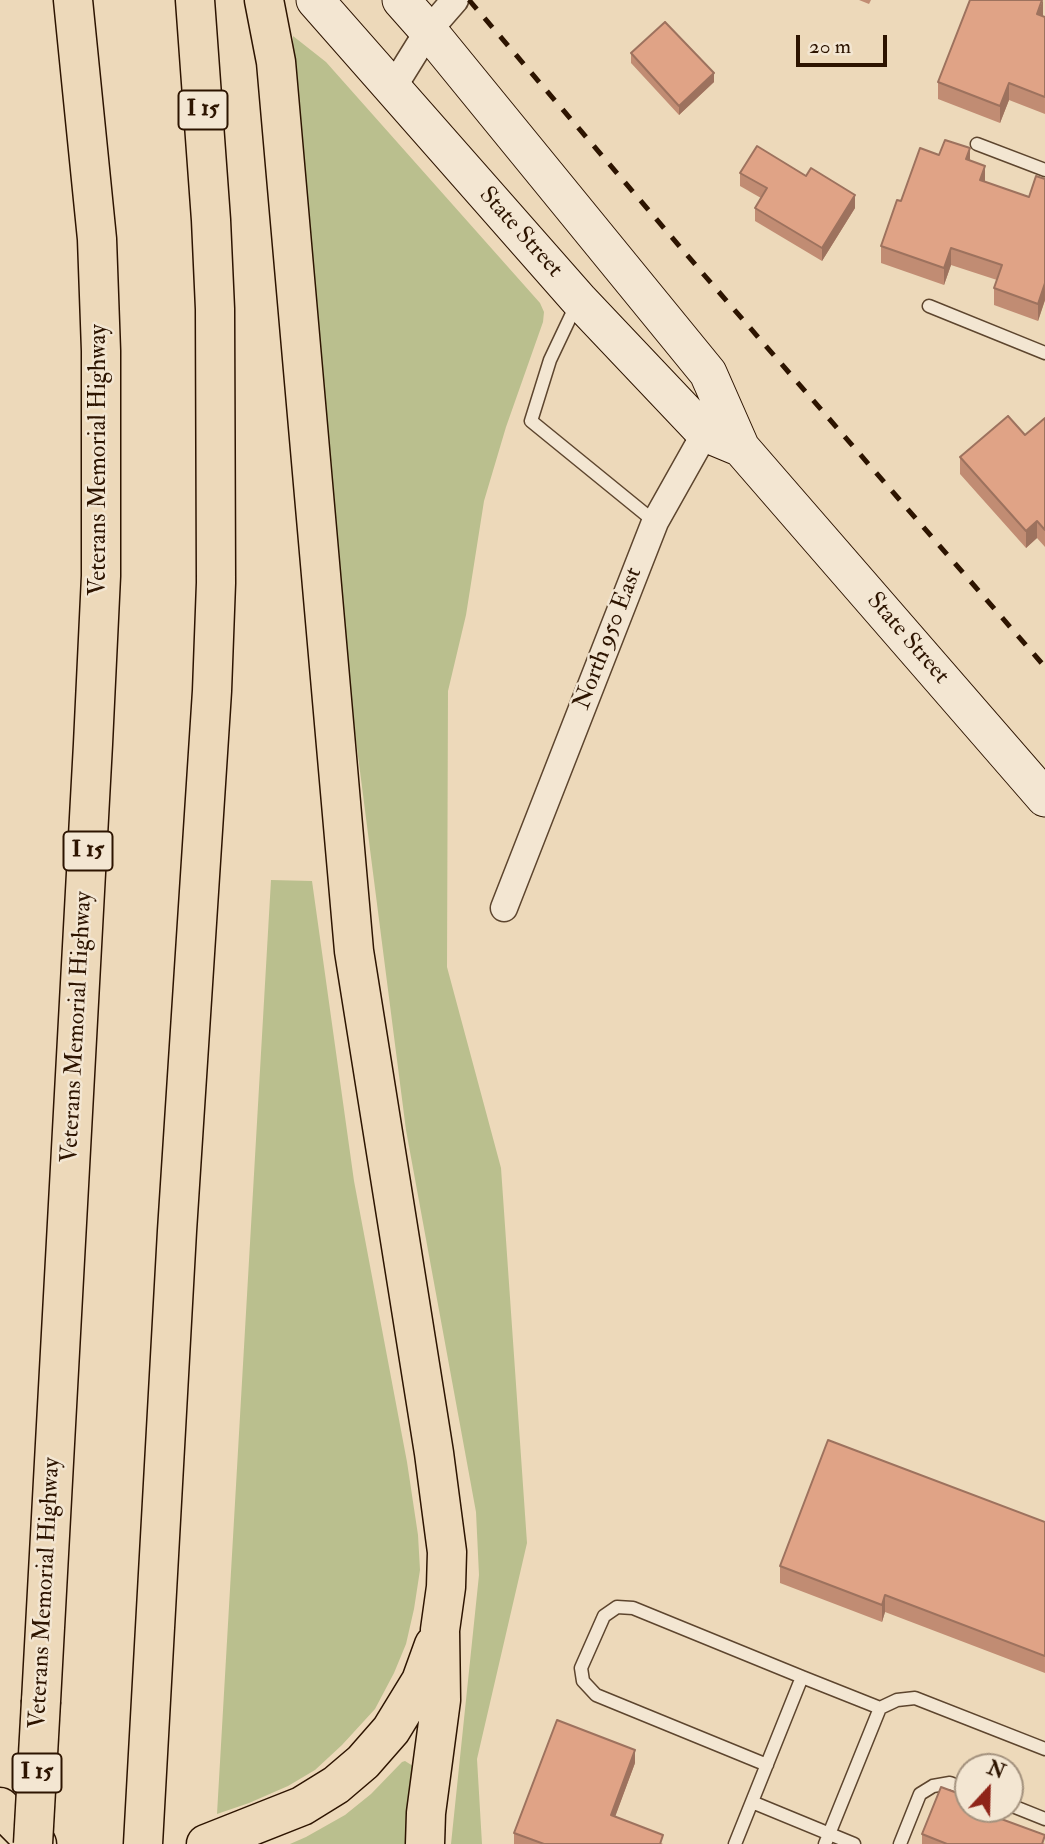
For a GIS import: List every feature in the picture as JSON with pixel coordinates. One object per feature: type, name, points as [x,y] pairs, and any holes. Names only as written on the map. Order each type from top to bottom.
[{"type":"highway","name":"Veterans Memorial Highway","points":[[35,1844],[101,576],[101,351],[97,239],[73,0]]},
{"type":"highway","name":"I 15","points":[[143,1844],[177,1231],[212,691],[216,583],[215,309],[195,0]]},
{"type":"highway","points":[[206,1844],[302,1806],[337,1785],[363,1762],[391,1730],[421,1681],[439,1630],[446,1587],[447,1552],[434,1453],[354,951],[276,62],[264,0]]},
{"type":"highway","points":[[425,1844],[426,1813],[442,1700],[439,1630]]},
{"type":"highway","points":[[0,1807],[35,1844]]},
{"type":"main road","name":"State Street","points":[[315,0],[579,300],[705,433],[741,448]]},
{"type":"main road","name":"State Street","points":[[401,0],[708,373],[741,448],[1045,798]]},
{"type":"main road","points":[[0,1832],[35,1844]]},
{"type":"street","points":[[392,89],[428,31],[455,0]]},
{"type":"street","name":"North 950 East","points":[[505,908],[655,522],[705,433],[708,373]]},
{"type":"lane","points":[[977,144],[1045,170]]},
{"type":"lane","points":[[579,300],[550,360],[531,421],[655,522]]},
{"type":"lane","points":[[929,306],[1045,354]]},
{"type":"lane","points":[[767,1765],[596,1695],[583,1681],[581,1668],[604,1616],[617,1607],[632,1608],[880,1707],[897,1700],[915,1698],[1045,1749]]},
{"type":"lane","points":[[735,1844],[802,1676]]},
{"type":"lane","points":[[827,1839],[880,1707]]},
{"type":"lane","points":[[900,1844],[920,1794],[933,1786],[954,1785]]},
{"type":"lane","points":[[752,1802],[827,1839],[854,1844]]},
{"type":"lane","points":[[1024,1811],[1045,1819]]},
{"type":"green space","points":[[293,36],[326,62],[540,303],[544,312],[484,501],[466,615],[448,691],[447,967],[501,1168],[527,1543],[477,1759],[482,1844],[451,1844],[479,1575],[476,1512],[406,1130],[347,670],[296,190]]},
{"type":"green space","points":[[271,880],[312,881],[354,1181],[407,1462],[418,1535],[420,1570],[406,1644],[375,1709],[315,1770],[288,1786],[217,1814]]},
{"type":"green space","points":[[405,1761],[413,1766],[407,1844],[290,1844],[345,1815]]},
{"type":"building","points":[[970,0],[1042,0],[1037,14],[1045,17],[1045,97],[1009,83],[1000,106],[938,82]]},
{"type":"building","points":[[665,22],[714,73],[679,106],[631,53]]},
{"type":"building","points":[[945,140],[970,148],[966,159],[985,166],[980,180],[1029,197],[1036,176],[1045,179],[1045,283],[1038,304],[994,288],[1002,265],[951,248],[944,268],[881,246],[897,200],[901,201],[920,148],[939,155]]},
{"type":"building","points":[[757,146],[806,176],[811,168],[855,195],[822,248],[755,208],[767,188],[740,173]]},
{"type":"building","points":[[1008,416],[1025,435],[1045,418],[1045,530],[1037,521],[1026,531],[960,457]]},
{"type":"building","points":[[828,1440],[1045,1522],[1045,1656],[885,1595],[882,1605],[780,1566]]},
{"type":"building","points":[[557,1720],[635,1750],[611,1815],[663,1835],[660,1844],[544,1844],[514,1833]]},
{"type":"building","points":[[941,1787],[954,1792],[954,1823],[1012,1823],[1045,1835],[1042,1844],[947,1844],[922,1834]]},
{"type":"railway","points":[[469,0],[1045,667]]}]
